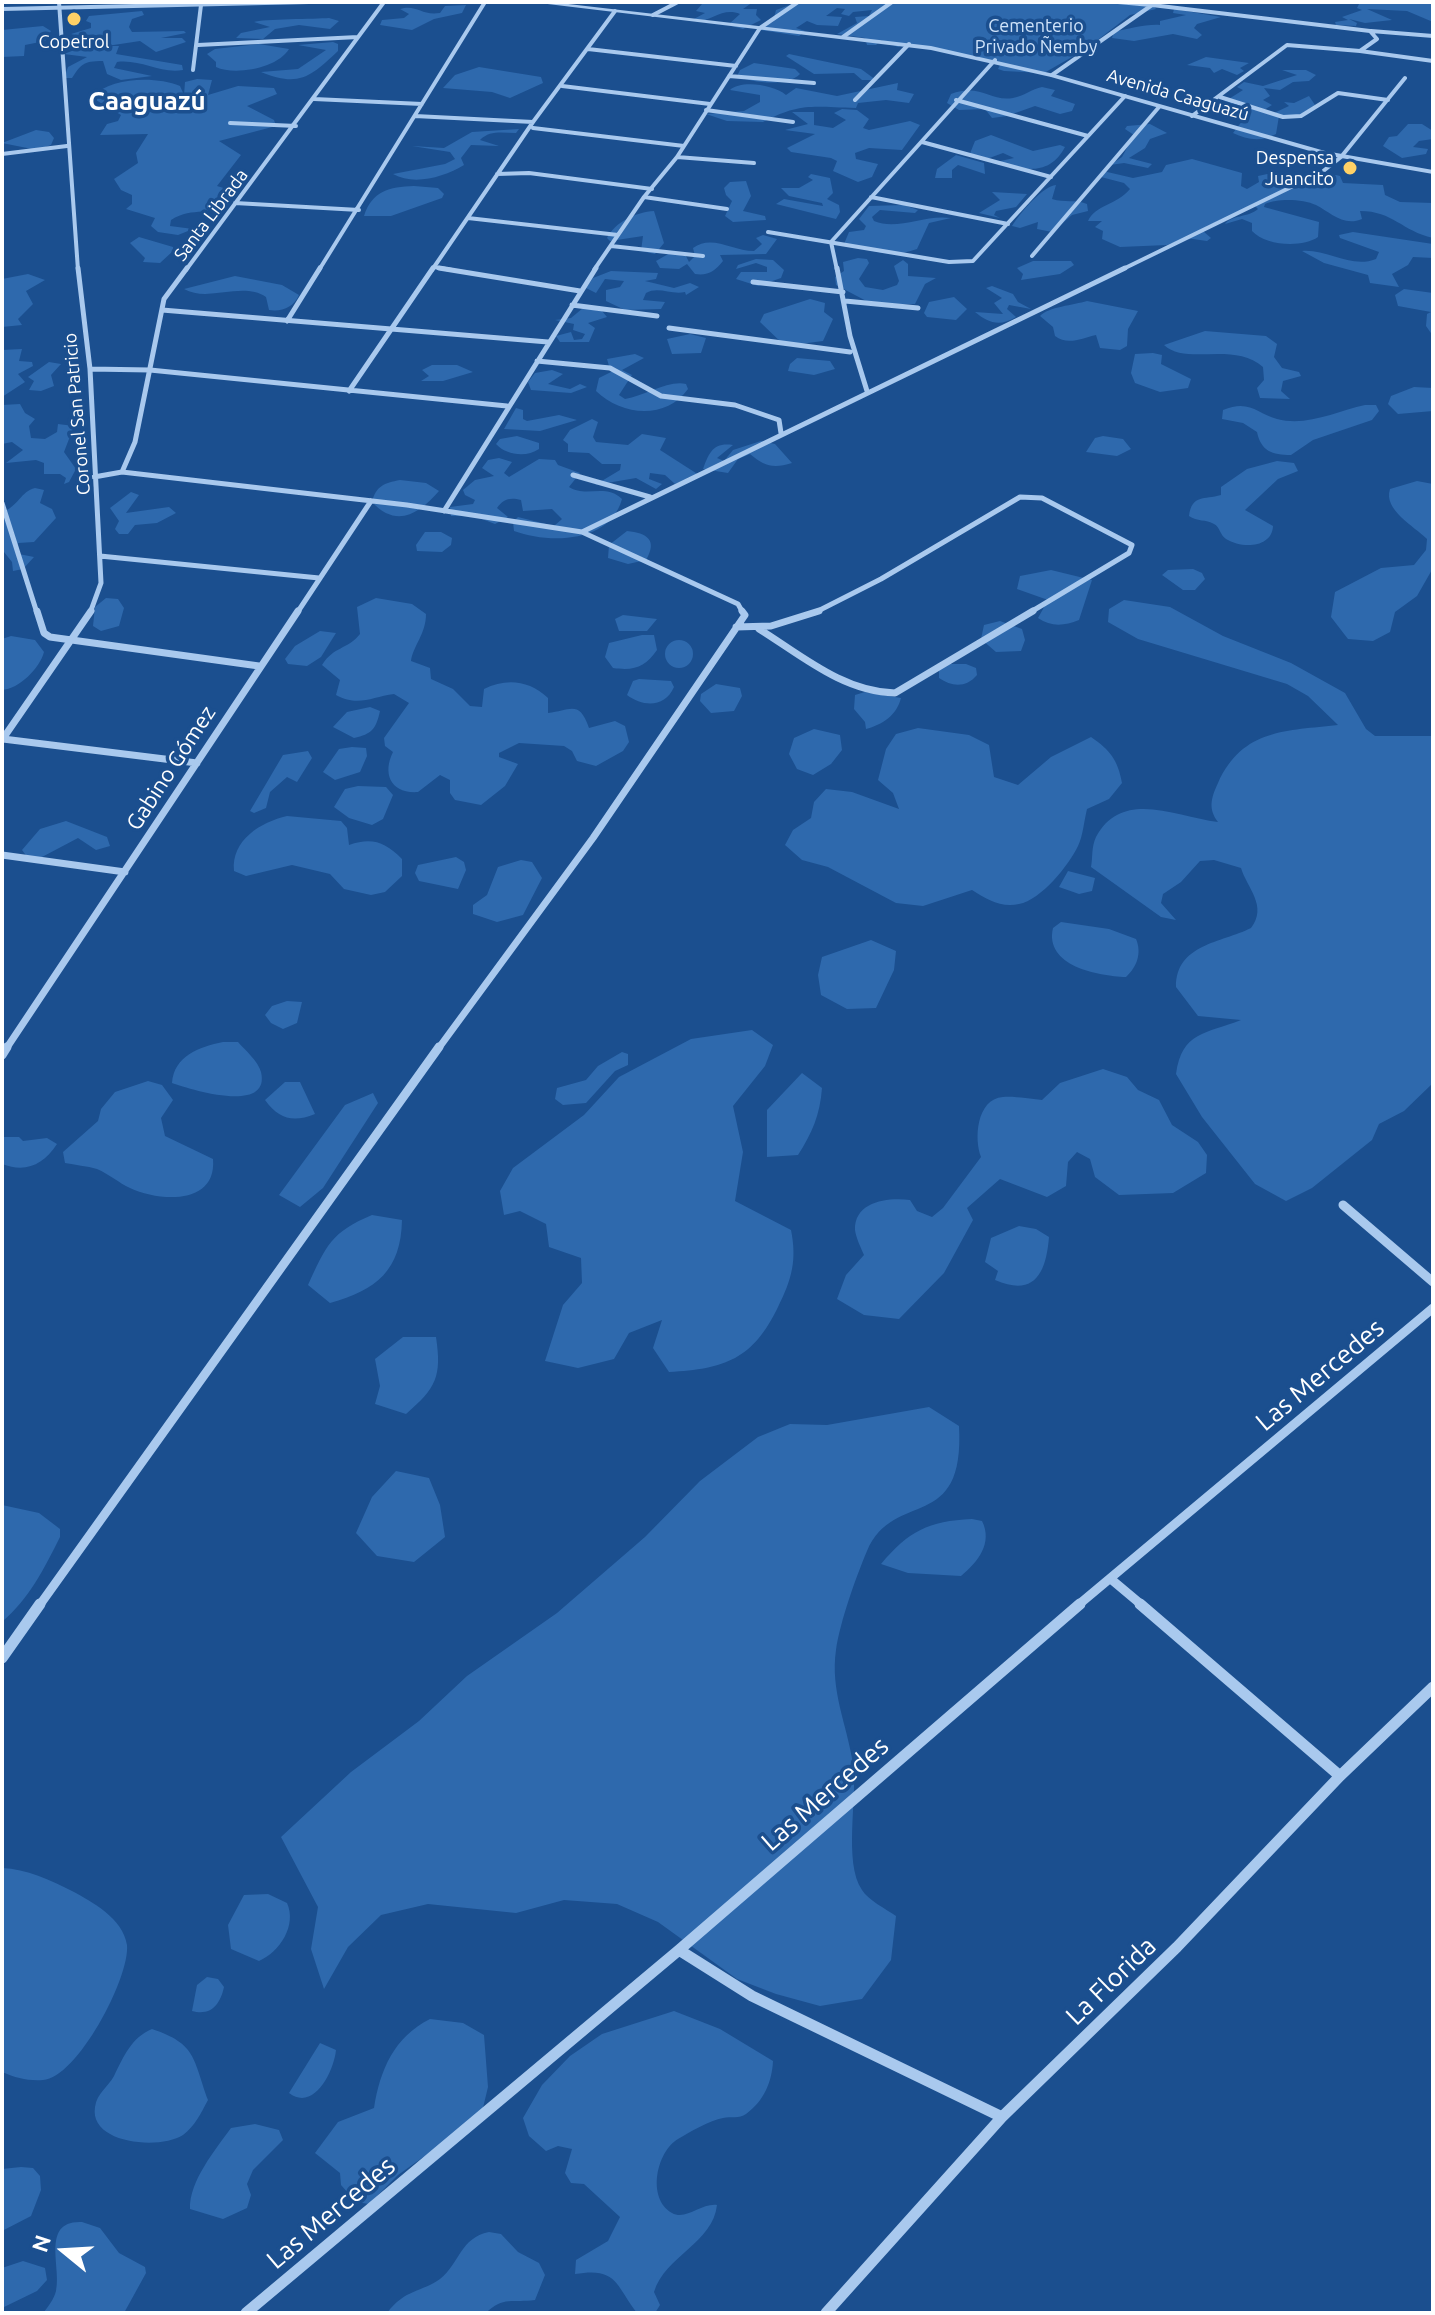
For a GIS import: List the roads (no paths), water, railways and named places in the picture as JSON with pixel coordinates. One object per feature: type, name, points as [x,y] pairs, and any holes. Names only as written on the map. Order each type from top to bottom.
[{"type":"street","points":[[2,9],[309,2]]},
{"type":"street","name":"Santa Librada","points":[[122,472],[135,442],[164,299],[296,126],[319,86],[384,2]]},
{"type":"street","points":[[287,321],[359,210],[485,2]]},
{"type":"street","name":"Avenida Caaguazú","points":[[534,2],[909,44],[995,60],[1341,157],[1432,170]]},
{"type":"street","points":[[653,15],[678,2]]},
{"type":"street","points":[[444,511],[580,291],[644,197],[677,157],[760,28],[798,2]]},
{"type":"street","points":[[843,37],[892,2]]},
{"type":"street","points":[[1118,2],[1433,36]]},
{"type":"street","points":[[193,70],[201,5]]},
{"type":"street","points":[[1052,75],[1152,5]]},
{"type":"street","name":"Coronel San Patricio","points":[[2,739],[98,598],[99,506],[94,477],[90,369],[67,146],[60,6]]},
{"type":"street","points":[[1220,12],[1223,6]]},
{"type":"street","points":[[349,391],[497,174],[615,11]]},
{"type":"street","points":[[1360,51],[1377,39],[1370,31]]},
{"type":"street","points":[[198,45],[358,37]]},
{"type":"street","points":[[855,100],[909,44]]},
{"type":"street","points":[[1192,116],[1287,45],[1433,61]]},
{"type":"street","points":[[588,49],[736,66]]},
{"type":"street","points":[[831,242],[995,60]]},
{"type":"street","points":[[729,76],[814,83]]},
{"type":"street","points":[[582,532],[1322,172],[1341,157],[1405,78]]},
{"type":"street","points":[[562,86],[793,122]]},
{"type":"street","points":[[1220,97],[1283,117],[1301,116],[1338,93],[1388,100]]},
{"type":"street","points":[[768,232],[968,263],[1008,224],[1125,96]]},
{"type":"street","points":[[314,99],[422,104]]},
{"type":"street","points":[[956,100],[1088,136]]},
{"type":"street","points":[[1032,256],[1159,107]]},
{"type":"street","points":[[415,116],[533,125],[684,146]]},
{"type":"street","points":[[230,123],[296,126]]},
{"type":"street","points":[[922,142],[1051,177]]},
{"type":"street","points":[[2,154],[67,146]]},
{"type":"street","points":[[677,157],[754,163]]},
{"type":"street","points":[[497,174],[529,173],[652,189]]},
{"type":"street","points":[[644,197],[727,209]]},
{"type":"street","points":[[871,197],[1008,224]]},
{"type":"street","points":[[235,203],[359,210]]},
{"type":"street","points":[[468,218],[618,235]]},
{"type":"street","points":[[831,242],[845,301],[850,352],[867,391]]},
{"type":"street","points":[[611,246],[703,256]]},
{"type":"street","points":[[434,267],[580,291]]},
{"type":"street","points":[[753,282],[843,292]]},
{"type":"street","points":[[845,301],[918,308]]},
{"type":"street","points":[[572,305],[657,316]]},
{"type":"street","points":[[162,310],[548,342]]},
{"type":"street","points":[[669,328],[850,352]]},
{"type":"street","points":[[537,361],[610,368],[661,396],[756,410],[779,420],[781,433]]},
{"type":"street","points":[[90,369],[150,370],[507,406]]},
{"type":"street","points":[[2,1658],[408,1090],[593,838],[745,615],[738,604],[582,532],[371,501],[122,472],[94,477]]},
{"type":"street","points":[[573,475],[651,498]]},
{"type":"street","points":[[736,627],[759,629],[825,609],[1020,497],[1042,498],[1132,545],[1129,553],[895,693],[883,695],[857,687],[759,629]]},
{"type":"street","name":"Gabino Gómez","points":[[2,1055],[371,501]]},
{"type":"street","points":[[2,503],[44,633],[66,642],[167,651],[259,666]]},
{"type":"street","points":[[100,556],[319,578]]},
{"type":"street","points":[[2,739],[197,763]]},
{"type":"street","points":[[2,855],[125,872]]},
{"type":"street","points":[[1343,1205],[1433,1282]]},
{"type":"street","name":"Las Mercedes","points":[[246,2313],[679,1950],[961,1704],[1433,1308]]},
{"type":"street","points":[[1112,1580],[1340,1776]]},
{"type":"street","name":"La Florida","points":[[826,2313],[1002,2117],[1177,1947],[1340,1776],[1433,1687]]},
{"type":"street","points":[[679,1950],[752,1996],[1002,2117]]},
{"type":"place","name":"Copetrol","points":[[74,19]]},
{"type":"place","name":"Despensa Juancito","points":[[1350,168]]},
{"type":"district","name":"Caaguazú","points":[[147,101]]},
{"type":"park label","name":"Cementerio Privado Ñemby","points":[[1036,36]]}]
